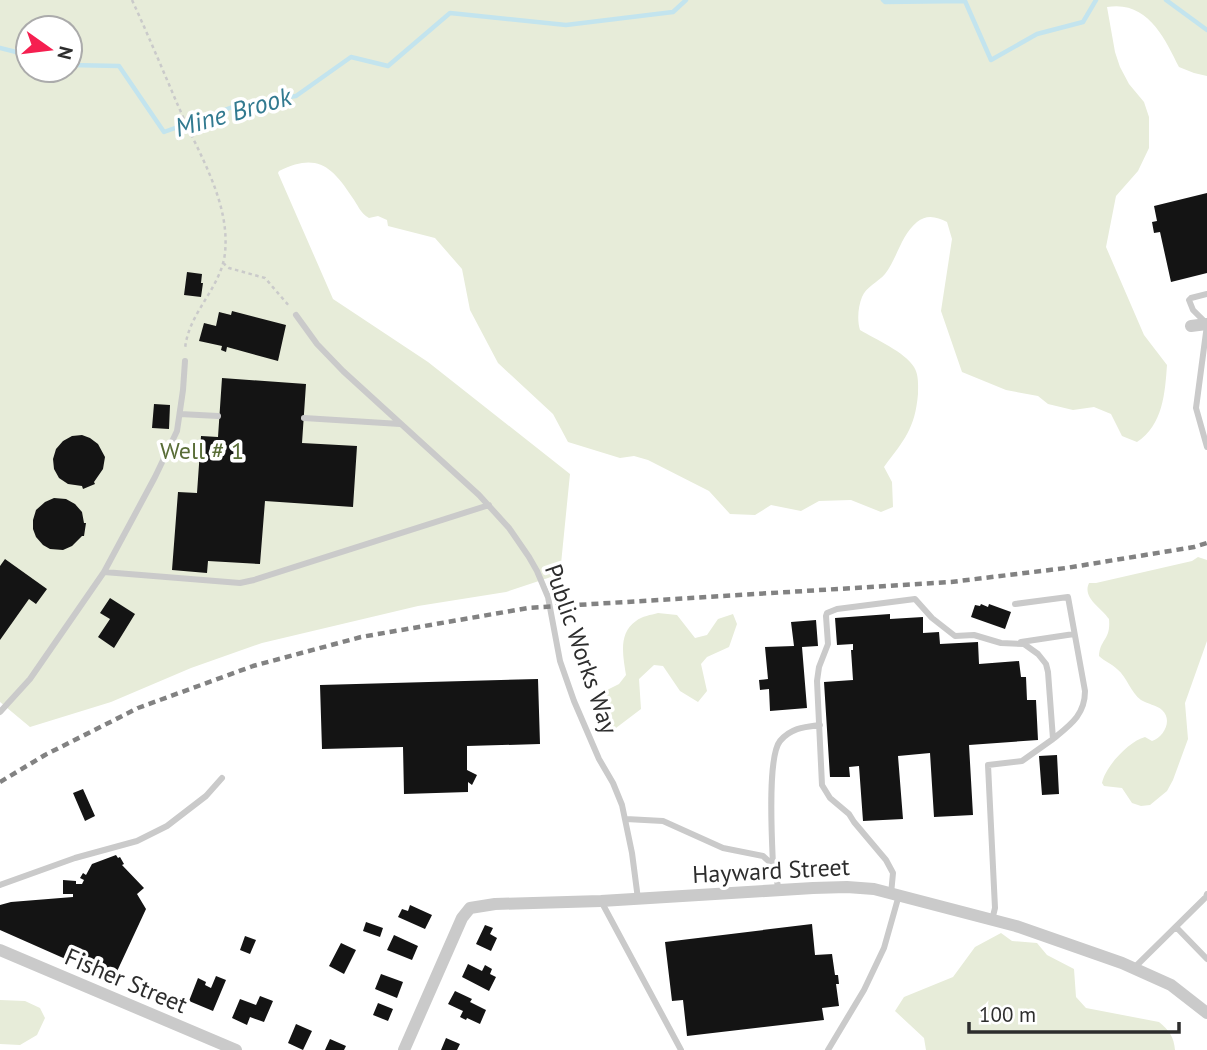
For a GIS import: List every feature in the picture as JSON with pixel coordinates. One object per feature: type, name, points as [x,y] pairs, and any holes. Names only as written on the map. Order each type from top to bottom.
[{"type":"street","points":[[1192,326],[1207,324]]},
{"type":"street","name":"Hayward Street","points":[[404,1050],[462,918],[470,908],[510,903],[601,901],[779,890],[867,888],[1016,926],[1134,968],[1171,985],[1207,1013]]},
{"type":"street","name":"Fisher Street","points":[[0,950],[236,1050]]},
{"type":"lane","points":[[1207,294],[1189,300],[1193,310],[1207,324],[1196,408],[1207,447]]},
{"type":"lane","name":"Public Works Way","points":[[296,315],[326,354],[489,505],[509,528],[537,571],[551,607],[560,661],[574,701],[599,759],[617,792],[626,819],[638,899]]},
{"type":"lane","points":[[0,712],[30,678],[104,572],[174,439],[180,414],[185,361]]},
{"type":"lane","points":[[180,414],[218,416]]},
{"type":"lane","points":[[304,418],[400,425]]},
{"type":"lane","points":[[104,572],[240,583],[489,505]]},
{"type":"lane","points":[[992,920],[995,908],[988,765],[1022,761],[1067,728],[1084,707],[1085,691],[1068,597],[1015,604]]},
{"type":"lane","points":[[828,1050],[864,990],[884,948],[895,895],[893,873],[886,860],[849,814],[830,798],[822,785],[817,681],[828,644],[827,613],[915,599],[932,618],[955,636],[974,635],[1001,643],[1019,643],[1074,634]]},
{"type":"lane","points":[[1019,643],[1028,646],[1046,663],[1053,739]]},
{"type":"lane","points":[[779,890],[773,865],[772,794],[775,751],[787,734],[799,728],[820,725]]},
{"type":"lane","points":[[0,885],[75,858],[137,841],[167,826],[206,796],[222,778]]},
{"type":"lane","points":[[626,819],[663,821],[723,848],[763,856],[773,865]]},
{"type":"lane","points":[[1134,968],[1207,894]]},
{"type":"lane","points":[[601,901],[681,1050]]},
{"type":"lane","points":[[1176,927],[1207,958]]},
{"type":"path","points":[[131,0],[219,199],[225,237],[222,262],[208,297],[187,335],[185,361]]},
{"type":"path","points":[[222,262],[225,267],[267,279],[296,315]]},
{"type":"green space","name":"Well # 1","points":[[0,0],[1207,0],[1207,76],[1179,67],[1161,34],[1134,9],[1107,7],[1120,67],[1129,84],[1144,102],[1149,117],[1149,148],[1138,171],[1116,196],[1106,247],[1144,335],[1167,365],[1161,408],[1152,427],[1137,442],[1122,436],[1111,414],[1094,407],[1073,410],[1048,404],[1038,396],[1006,390],[962,372],[941,311],[952,239],[947,222],[928,217],[921,219],[903,240],[885,274],[864,293],[859,309],[860,330],[904,356],[914,367],[917,377],[918,394],[911,425],[884,467],[892,482],[893,507],[881,512],[851,500],[819,501],[801,511],[771,505],[755,515],[730,514],[709,491],[648,460],[634,456],[620,458],[568,442],[553,414],[498,363],[470,310],[462,269],[435,238],[388,226],[387,220],[378,216],[369,218],[337,177],[321,165],[303,163],[279,171],[333,299],[428,362],[570,474],[560,574],[506,592],[418,606],[262,643],[191,668],[111,702],[30,727],[0,702]]},
{"type":"green space","points":[[1198,557],[1207,560],[1207,641],[1185,703],[1188,739],[1167,791],[1150,805],[1141,806],[1132,803],[1122,788],[1104,786],[1102,783],[1108,770],[1132,744],[1145,737],[1152,741],[1163,732],[1167,718],[1160,708],[1138,697],[1120,672],[1099,656],[1107,635],[1109,619],[1090,598],[1089,583],[1192,561]]},
{"type":"green space","points":[[658,613],[677,615],[695,638],[707,635],[718,619],[733,614],[737,624],[729,647],[707,657],[701,664],[707,691],[698,702],[680,691],[663,666],[654,665],[639,679],[641,709],[612,731],[601,730],[595,721],[595,696],[619,684],[626,675],[623,645],[626,632],[641,618]]},
{"type":"green space","points":[[1001,933],[1012,941],[1037,943],[1047,955],[1074,969],[1076,997],[1086,1008],[1159,1022],[1170,1034],[1175,1050],[926,1050],[924,1038],[895,1011],[904,997],[953,977],[975,947]]},
{"type":"green space","points":[[0,1000],[25,1001],[40,1008],[45,1018],[37,1035],[20,1045],[0,1044]]},
{"type":"building","points":[[1207,193],[1207,273],[1171,282],[1160,232],[1154,233],[1152,222],[1157,221],[1154,206]]},
{"type":"building","points":[[187,272],[202,274],[201,297],[184,295]]},
{"type":"building","points":[[232,311],[286,325],[278,361],[227,347],[226,352],[221,350],[222,346],[199,341],[204,323],[216,326],[219,312],[231,315]]},
{"type":"building","points":[[222,378],[306,384],[302,443],[357,446],[353,507],[265,501],[260,564],[208,561],[207,573],[172,570],[178,492],[197,493],[201,436],[218,437]]},
{"type":"building","points":[[154,404],[170,405],[169,429],[152,428]]},
{"type":"building","points":[[82,435],[98,444],[105,457],[103,469],[95,484],[83,489],[82,486],[68,484],[59,478],[53,459],[56,449],[63,441]]},
{"type":"building","points":[[54,498],[66,499],[75,504],[86,523],[84,536],[63,550],[50,549],[43,545],[33,529],[36,510]]},
{"type":"building","points":[[5,559],[47,589],[36,604],[29,599],[0,640],[0,566]]},
{"type":"building","points":[[110,598],[135,614],[114,648],[98,637],[110,619],[100,613]]},
{"type":"building","points":[[981,604],[1011,612],[1005,629],[971,617],[975,605]]},
{"type":"building","points":[[890,614],[890,619],[923,617],[923,633],[939,632],[940,644],[978,642],[979,664],[1019,661],[1021,677],[1026,677],[1027,700],[1036,700],[1038,740],[969,745],[973,815],[934,817],[930,753],[898,756],[903,819],[863,821],[859,766],[849,767],[850,777],[830,777],[824,682],[853,680],[853,644],[837,645],[835,618]]},
{"type":"building","points":[[816,620],[818,646],[802,647],[807,708],[770,711],[769,689],[760,690],[759,680],[768,679],[765,647],[794,646],[791,622]]},
{"type":"building","points":[[538,679],[540,744],[467,746],[467,770],[477,775],[472,785],[468,782],[468,792],[404,794],[403,747],[322,749],[320,685]]},
{"type":"building","points":[[1057,755],[1059,794],[1042,795],[1039,756]]},
{"type":"building","points":[[83,789],[95,816],[85,821],[73,793]]},
{"type":"building","points":[[116,855],[144,888],[137,894],[146,909],[113,980],[0,930],[0,905],[73,897],[73,894],[63,894],[63,880],[82,884],[84,880],[80,878],[83,873],[86,875],[92,864]]},
{"type":"building","points":[[410,905],[432,915],[425,929],[398,917],[402,909],[408,911]]},
{"type":"building","points":[[366,922],[383,928],[380,937],[363,931]]},
{"type":"building","points":[[812,924],[815,955],[832,954],[835,975],[838,975],[839,984],[836,984],[839,1006],[822,1008],[824,1020],[687,1036],[683,1000],[672,1001],[665,942]]},
{"type":"building","points":[[485,925],[493,928],[490,934],[497,938],[491,951],[476,944]]},
{"type":"building","points":[[394,935],[418,946],[412,960],[387,950]]},
{"type":"building","points":[[245,936],[256,940],[250,954],[240,950]]},
{"type":"building","points":[[341,943],[356,950],[344,974],[329,966]]},
{"type":"building","points":[[468,964],[482,971],[485,965],[492,969],[490,974],[496,977],[489,991],[462,977]]},
{"type":"building","points":[[381,974],[403,982],[397,998],[375,989]]},
{"type":"building","points":[[216,976],[226,980],[213,1011],[189,1001],[198,978],[211,988]]},
{"type":"building","points":[[455,991],[486,1010],[480,1024],[460,1017],[463,1011],[448,1004]]},
{"type":"building","points":[[260,996],[273,1001],[264,1022],[250,1017],[247,1025],[232,1018],[240,999],[256,1005]]},
{"type":"building","points":[[378,1003],[393,1009],[388,1021],[373,1015]]},
{"type":"building","points":[[296,1024],[312,1031],[303,1050],[288,1043]]},
{"type":"building","points":[[446,1038],[460,1044],[457,1050],[441,1050]]},
{"type":"building","points":[[330,1039],[346,1046],[344,1050],[325,1050]]},
{"type":"waterway","name":"Mine Brook","points":[[84,65],[119,66],[164,132],[241,104],[296,96],[351,57],[388,66],[450,13],[566,25],[673,12],[686,0]]},
{"type":"waterway","name":"Mine Brook","points":[[883,0],[965,1],[991,60],[1037,34],[1083,22],[1096,0]]},
{"type":"waterway","name":"Mine Brook","points":[[1166,0],[1207,30]]},
{"type":"waterway","name":"Mine Brook","points":[[0,48],[14,52]]},
{"type":"railway","points":[[0,782],[45,755],[138,708],[253,666],[361,637],[528,608],[951,582],[1066,568],[1207,543]]}]
